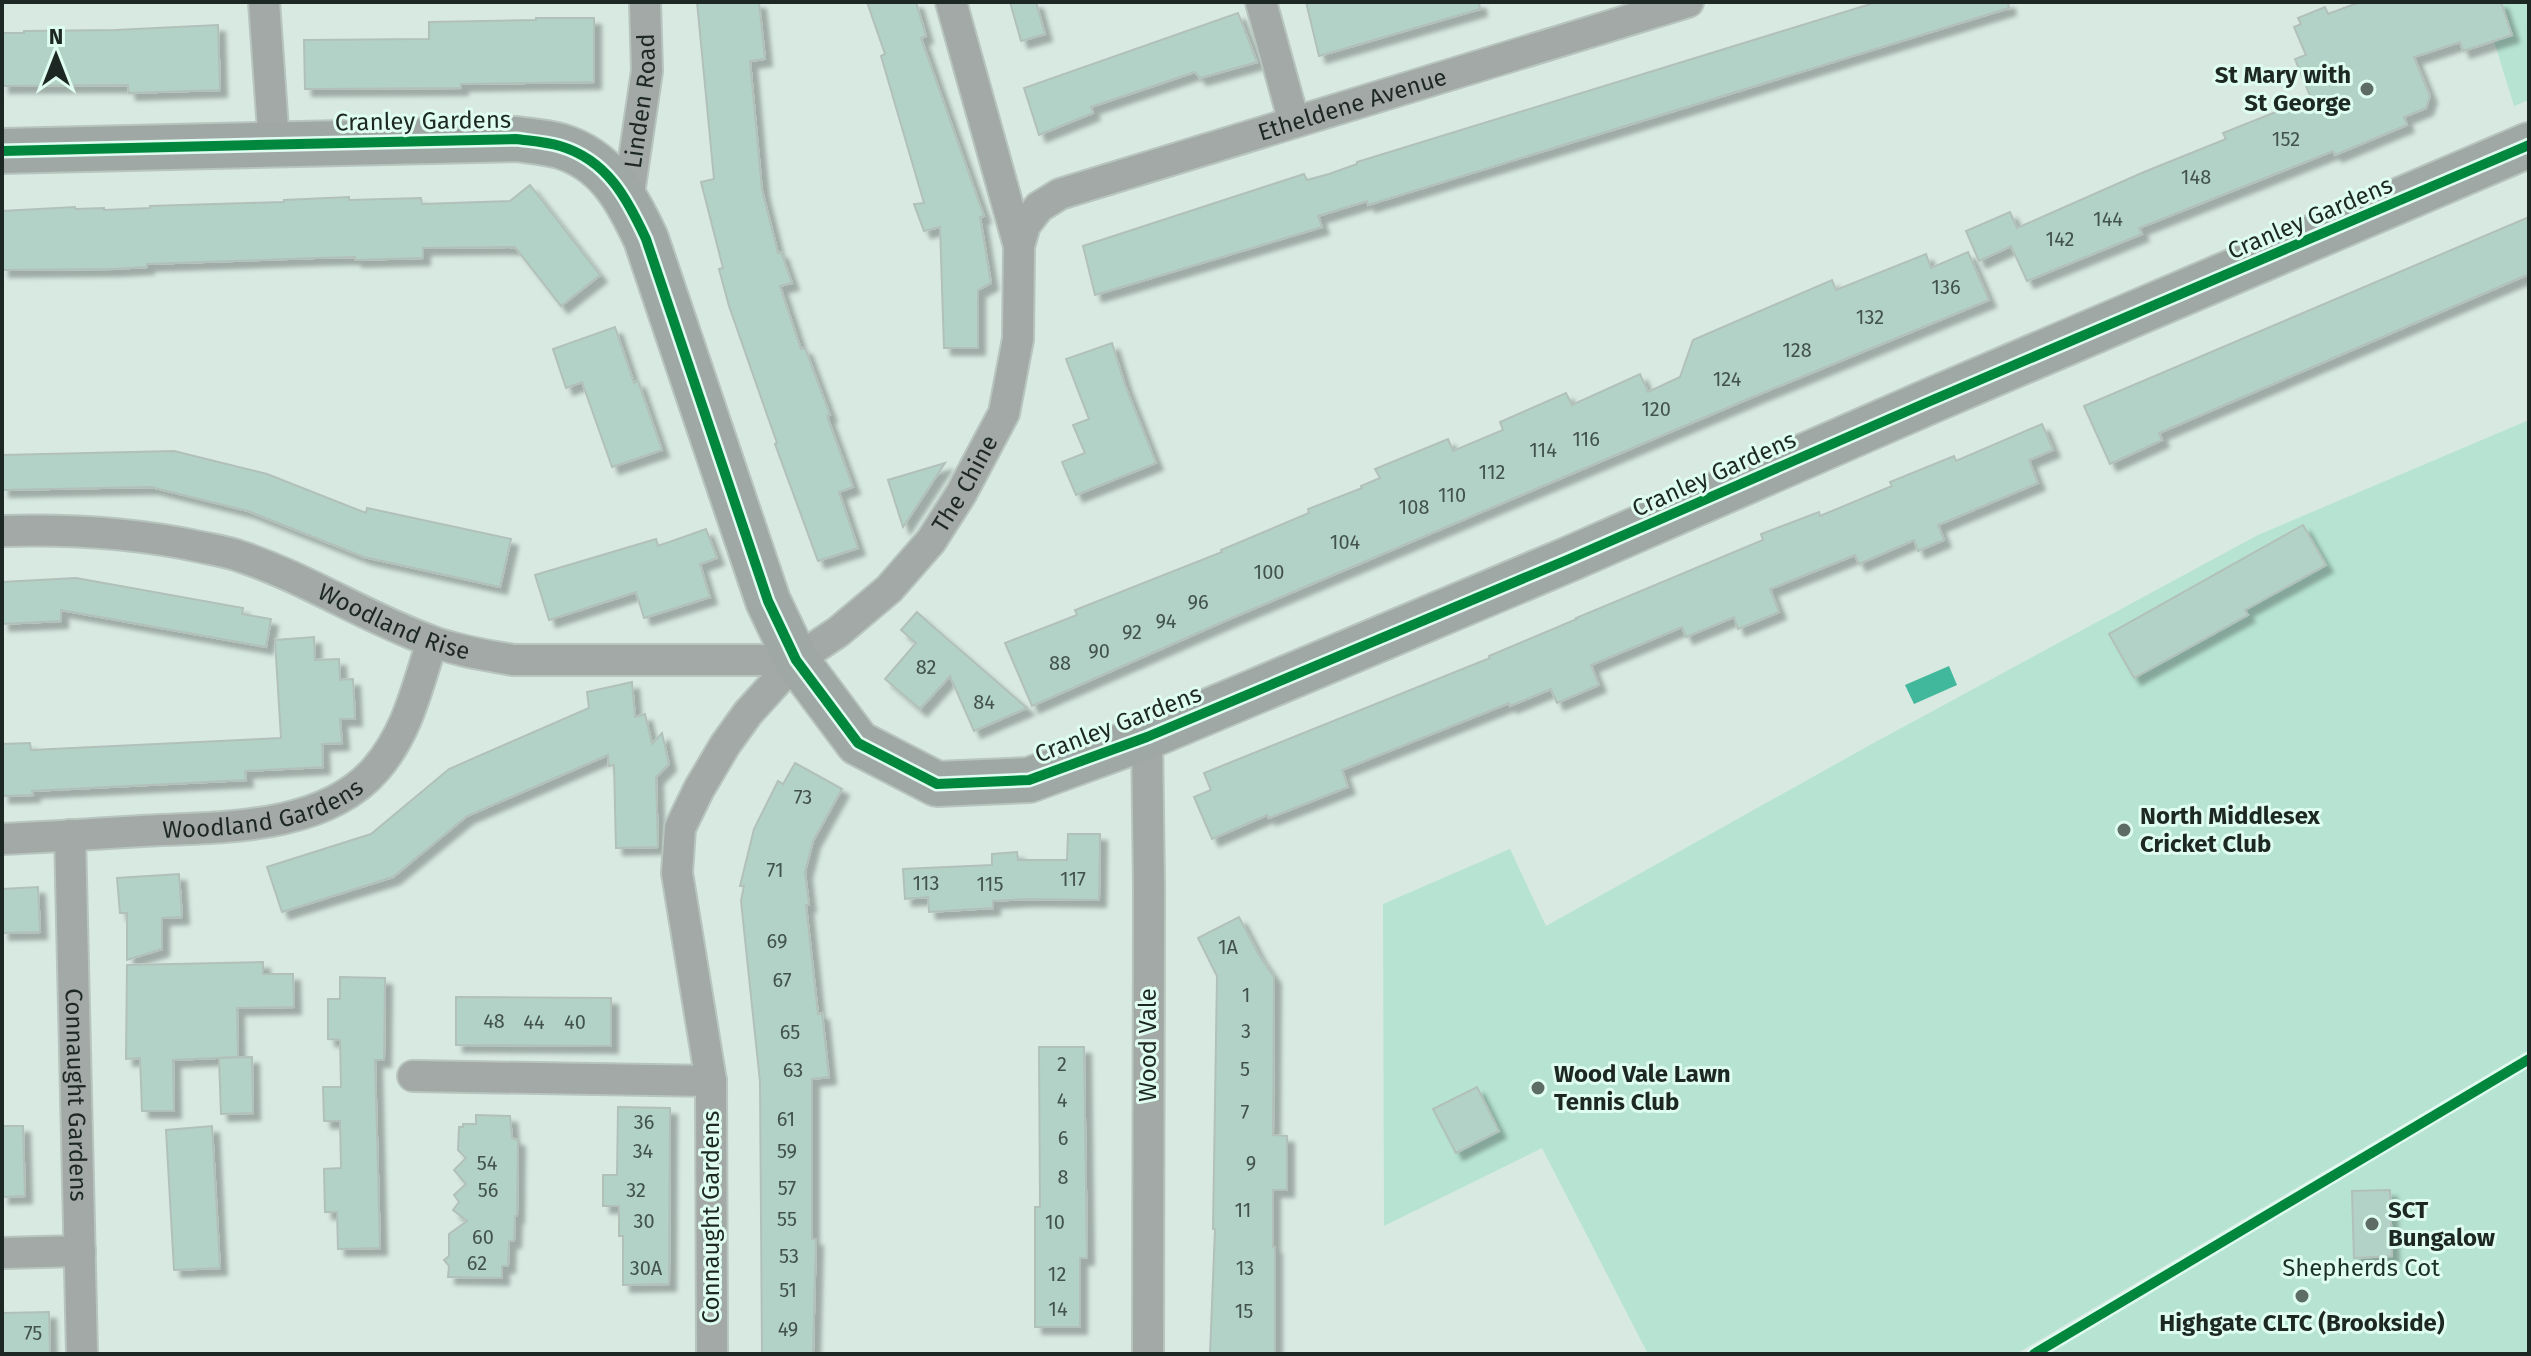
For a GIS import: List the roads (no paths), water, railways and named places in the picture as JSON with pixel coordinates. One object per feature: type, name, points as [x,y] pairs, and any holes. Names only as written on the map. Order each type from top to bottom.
[{"type":"street","points":[[264,2],[274,144]]},
{"type":"street","name":"Linden Road","points":[[628,200],[647,71],[645,2]]},
{"type":"street","name":"The Chine","points":[[796,660],[838,632],[889,589],[931,541],[961,494],[1004,413],[1018,339],[1022,236],[951,2]]},
{"type":"street","points":[[1261,2],[1294,122]]},
{"type":"street","name":"Etheldene Avenue","points":[[1022,236],[1039,207],[1060,194],[1294,122],[1630,10],[1688,2]]},
{"type":"street","name":"Cranley Gardens","points":[[2,151],[516,139],[561,146],[599,166],[628,200],[646,239],[768,601],[796,660],[858,743],[937,784],[1029,780],[1147,737],[1553,566],[2529,145]]},
{"type":"street","name":"Woodland Rise","points":[[2,531],[127,534],[241,556],[432,642],[469,653],[513,660],[796,660]]},
{"type":"street","name":"Woodland Gardens","points":[[2,839],[255,825],[305,812],[348,795],[376,770],[403,732],[432,642]]},
{"type":"street","name":"Connaught Gardens","points":[[712,1354],[711,1081],[677,873],[680,828],[725,745],[748,713],[796,660]]},
{"type":"street","name":"Wood Vale","points":[[1147,737],[1148,1354]]},
{"type":"street","name":"Connaught Gardens","points":[[70,835],[82,1354]]},
{"type":"street","name":"Connaught Gardens","points":[[413,1076],[711,1081]]},
{"type":"street","points":[[2,1253],[80,1251]]},
{"type":"place","name":"St Mary with St George","points":[[2367,89]]},
{"type":"place","name":"North Middlesex Cricket Club","points":[[2124,830]]},
{"type":"place","name":"Wood Vale Lawn Tennis Club","points":[[1538,1088]]},
{"type":"place","name":"SCT Bungalow","points":[[2372,1224]]},
{"type":"place","name":"Highgate CLTC (Brookside)","points":[[2302,1296]]},
{"type":"park label","name":"Shepherds Cot","points":[[2361,1268]]}]
